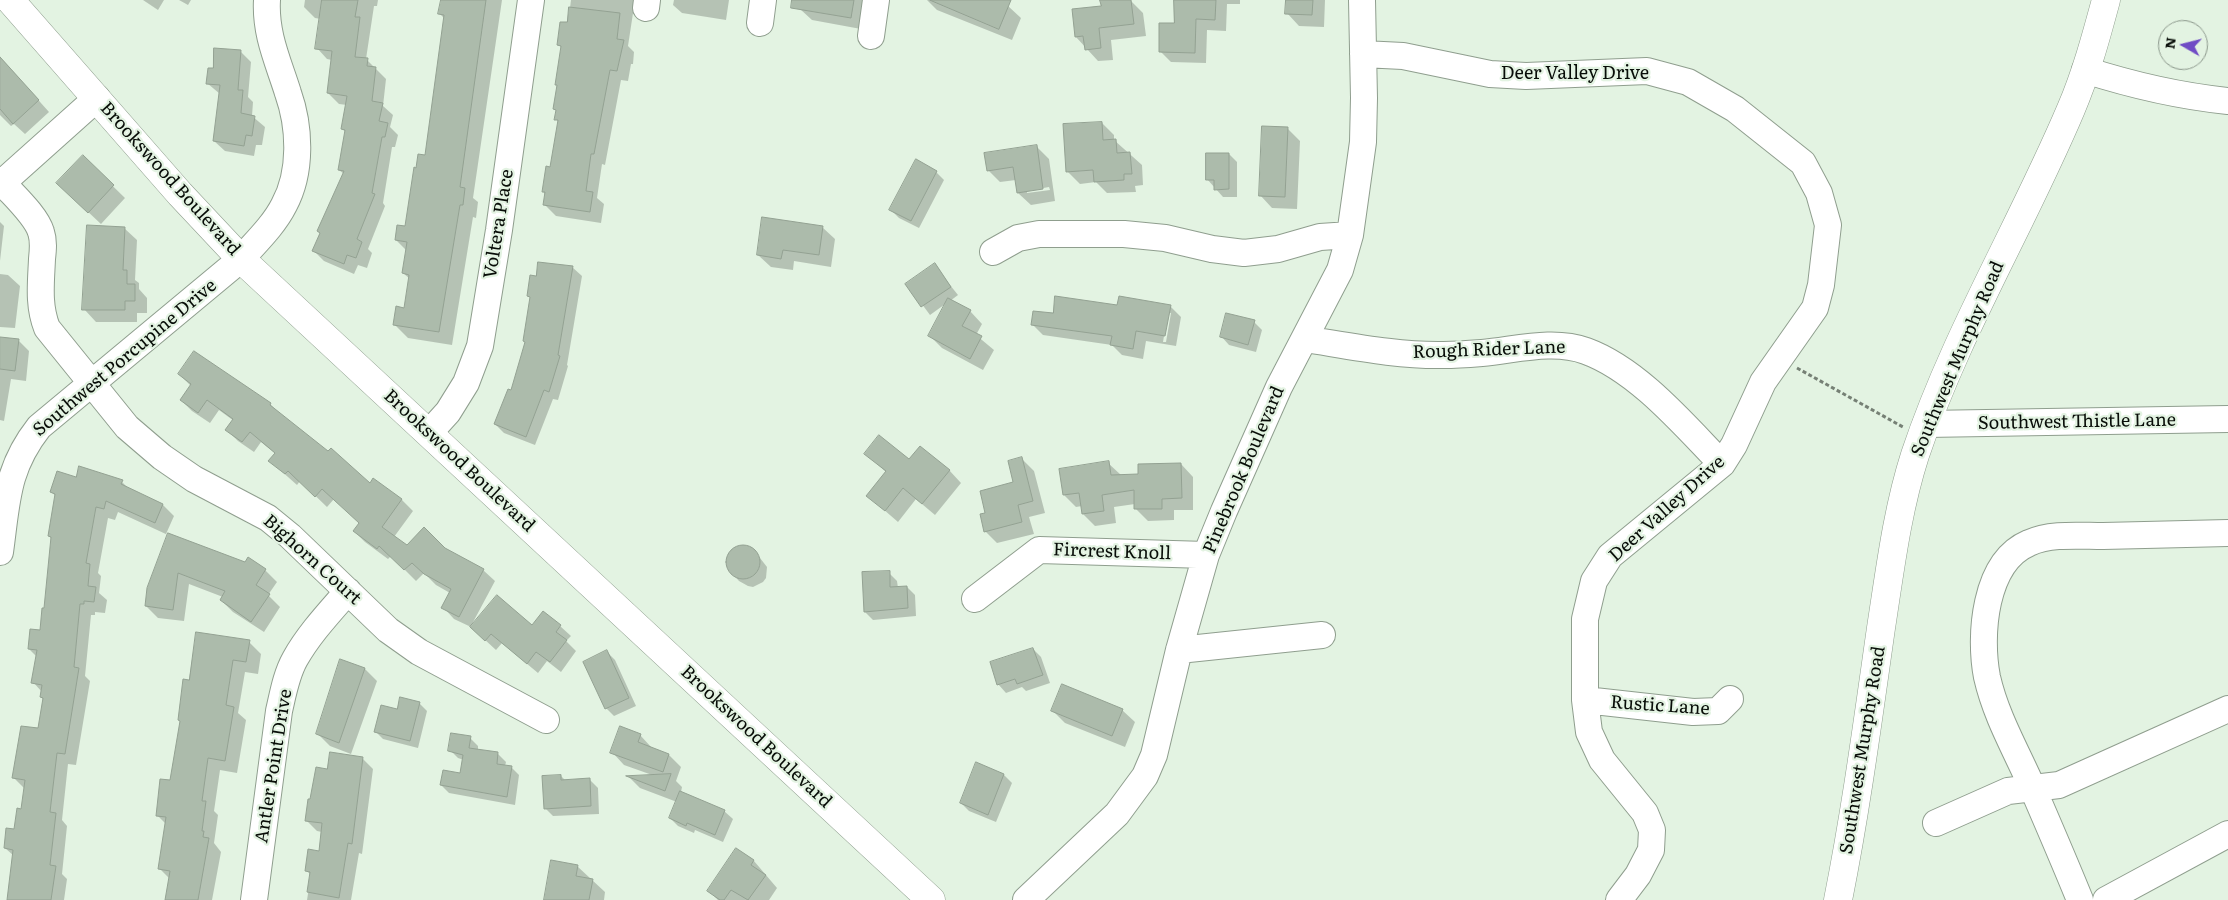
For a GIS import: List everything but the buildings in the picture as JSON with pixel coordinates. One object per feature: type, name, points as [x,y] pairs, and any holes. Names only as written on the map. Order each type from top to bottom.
[{"type":"main road","name":"Brookswood Boulevard","points":[[10,0],[180,194],[241,259],[931,900]]},
{"type":"main road","name":"Southwest Murphy Road","points":[[1838,900],[1848,851],[1895,536],[1907,483],[1924,429],[1949,370],[2068,115],[2085,70],[2106,0]]},
{"type":"street","name":"Southwest Porcupine Drive","points":[[0,552],[8,491],[15,465],[24,446],[39,428],[241,259],[270,227],[285,205],[294,177],[297,152],[296,120],[270,39],[266,17],[268,0]]},
{"type":"street","name":"Voltera Place","points":[[429,433],[448,412],[462,389],[480,346],[531,0]]},
{"type":"street","points":[[871,36],[876,0]]},
{"type":"street","name":"Pinebrook Boulevard","points":[[1026,900],[1117,814],[1145,776],[1154,755],[1179,650],[1206,555],[1253,442],[1279,387],[1340,270],[1350,235],[1363,142],[1362,0]]},
{"type":"street","name":"Deer Valley Drive","points":[[1363,54],[1403,56],[1490,74],[1526,76],[1647,71],[1688,82],[1735,109],[1803,163],[1819,193],[1828,225],[1821,285],[1815,308],[1764,382],[1734,445],[1722,464],[1610,556],[1594,581],[1585,618],[1585,700],[1589,732],[1602,760],[1645,812],[1652,830],[1651,850],[1638,875],[1619,900]]},
{"type":"street","points":[[2085,70],[2127,83],[2167,92],[2228,101]]},
{"type":"street","points":[[1,182],[97,98]]},
{"type":"street","name":"Bighorn Court","points":[[1,182],[36,222],[41,231],[43,242],[40,302],[47,328],[91,385],[127,427],[162,457],[194,479],[268,518],[388,630],[419,652],[546,720]]},
{"type":"street","points":[[993,252],[1018,238],[1040,234],[1124,234],[1165,238],[1212,249],[1244,253],[1278,248],[1320,237],[1350,235]]},
{"type":"street","name":"Rough Rider Lane","points":[[1305,339],[1376,349],[1442,355],[1545,346],[1567,346],[1586,351],[1608,362],[1640,385],[1658,400],[1722,464]]},
{"type":"street","name":"Southwest Thistle Lane","points":[[1924,429],[2228,419]]},
{"type":"street","points":[[2080,900],[2033,788],[1997,712],[1987,677],[1984,643],[1986,608],[1995,580],[2004,563],[2016,549],[2047,537],[2228,533]]},
{"type":"street","name":"Fircrest Knoll","points":[[975,599],[1039,550],[1206,555]]},
{"type":"street","name":"Antler Point Drive","points":[[254,900],[279,711],[285,685],[294,660],[315,629],[348,591]]},
{"type":"street","points":[[1179,650],[1322,635]]},
{"type":"street","name":"Rustic Lane","points":[[1585,700],[1693,712],[1718,711],[1730,699]]},
{"type":"street","points":[[1936,823],[2008,792],[2059,785],[2228,709]]},
{"type":"street","points":[[2106,900],[2228,834]]},
{"type":"path","points":[[1780,359],[1902,426],[1924,429]]}]
